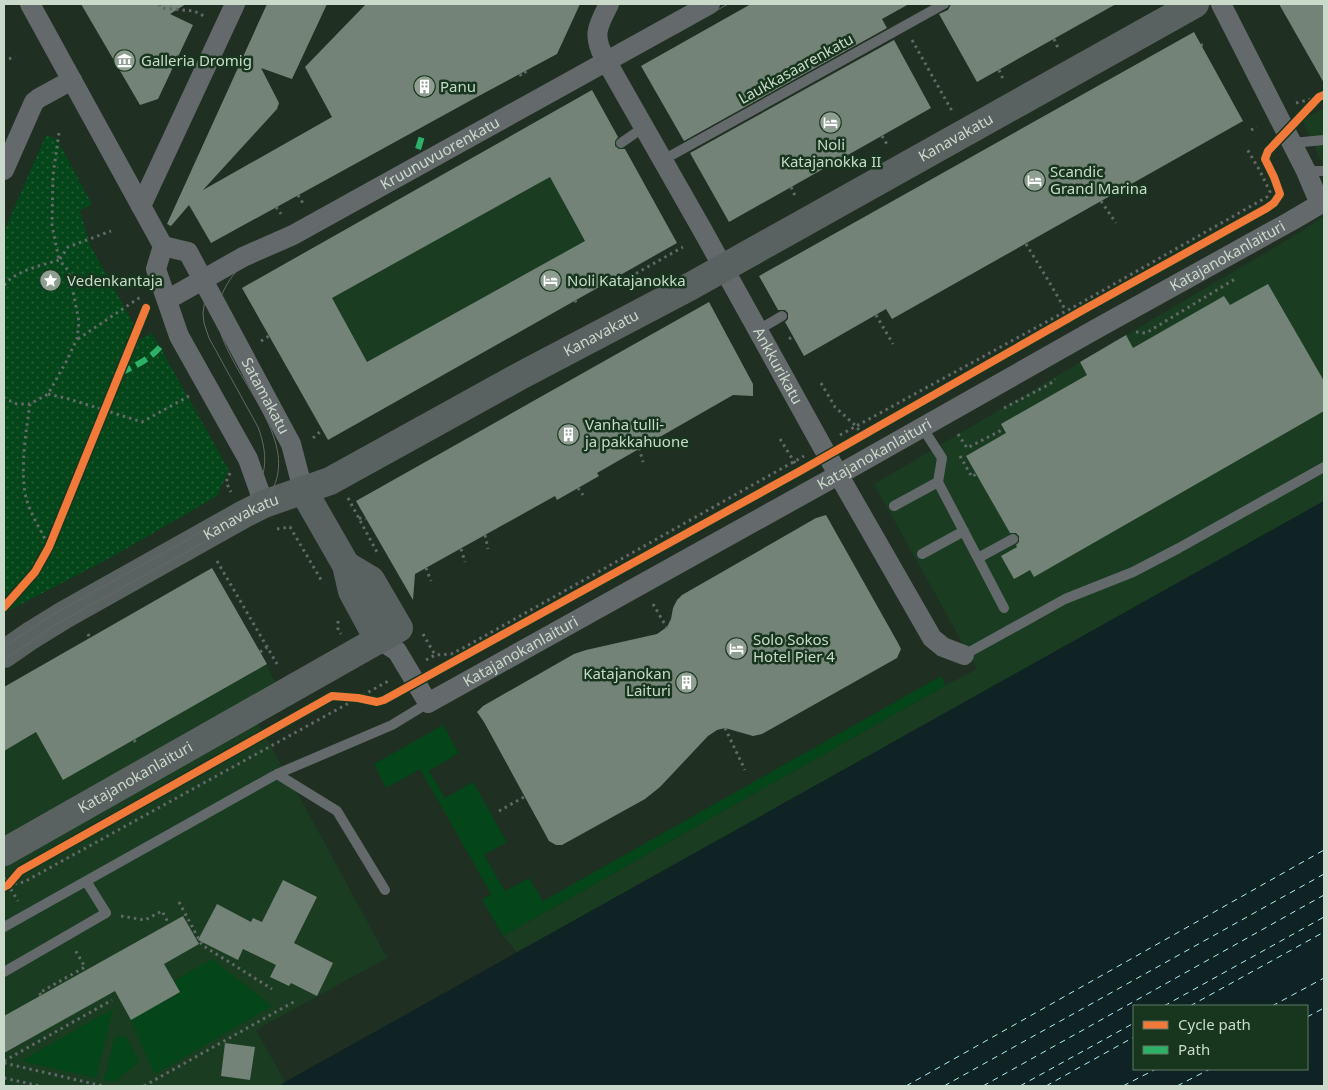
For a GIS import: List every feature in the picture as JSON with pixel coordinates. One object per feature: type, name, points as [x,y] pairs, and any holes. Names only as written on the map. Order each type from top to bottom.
[{"type":"main road","name":"Kanavakatu","points":[[4,654],[64,615],[264,504],[330,481],[520,376],[723,268],[1195,4]]},
{"type":"main road","name":"Satamakatu","points":[[304,490],[346,565],[352,592],[391,640]]},
{"type":"main road","name":"Katajanokanlaituri","points":[[4,852],[391,640]]},
{"type":"street","points":[[30,4],[163,246],[156,269],[179,336],[248,459],[264,504]]},
{"type":"street","points":[[142,206],[235,4]]},
{"type":"street","name":"Kruunuvuorenkatu","points":[[167,300],[243,258],[293,235],[710,4]]},
{"type":"street","points":[[1221,4],[1289,137],[1315,171]]},
{"type":"street","name":"Ankkurikatu","points":[[606,10],[599,24],[597,41],[607,62],[838,475],[932,638],[943,647],[964,655]]},
{"type":"street","points":[[4,170],[34,102],[72,80]]},
{"type":"street","name":"Katajanokanlaituri","points":[[428,703],[1320,204],[1315,171]]},
{"type":"street","name":"Satamakatu","points":[[163,246],[188,252],[291,444],[304,490]]},
{"type":"street","points":[[391,640],[428,703]]},
{"type":"lane","name":"Laukkasaarenkatu","points":[[663,160],[944,4]]},
{"type":"lane","points":[[621,143],[644,127]]},
{"type":"lane","points":[[1289,137],[1324,140]]},
{"type":"lane","points":[[758,330],[782,316]]},
{"type":"lane","points":[[922,426],[942,458],[938,482],[1004,608]]},
{"type":"lane","points":[[964,655],[1065,599],[1133,572],[1160,558],[1324,468]]},
{"type":"lane","points":[[894,506],[938,482]]},
{"type":"lane","points":[[922,554],[964,531]]},
{"type":"lane","points":[[978,558],[1013,539]]},
{"type":"lane","points":[[4,927],[277,774],[392,724],[428,703]]},
{"type":"lane","points":[[277,774],[337,811],[385,890]]},
{"type":"lane","points":[[4,972],[106,913],[86,882]]},
{"type":"path","points":[[159,4],[161,8],[194,11],[224,26]]},
{"type":"path","points":[[904,25],[964,133]]},
{"type":"path","points":[[1054,39],[1058,48]]},
{"type":"path","points":[[9,59],[14,56]]},
{"type":"path","points":[[999,70],[1003,78]]},
{"type":"path","points":[[525,72],[527,76]]},
{"type":"path","points":[[520,74],[522,79]]},
{"type":"path","points":[[1289,137],[1323,91]]},
{"type":"path","points":[[1296,104],[1323,91]]},
{"type":"path","points":[[1251,130],[1257,127]]},
{"type":"path","points":[[4,398],[17,404],[30,404],[48,394],[77,339],[79,322],[73,291],[68,270],[59,260],[52,225],[53,175],[59,132]]},
{"type":"path","points":[[882,136],[888,146]]},
{"type":"path","points":[[791,476],[800,471],[824,449],[856,426],[1066,311],[1266,198],[1270,192],[1247,150]]},
{"type":"path","points":[[791,187],[797,200]]},
{"type":"path","points":[[1101,201],[1116,223]]},
{"type":"path","points":[[276,207],[280,214]]},
{"type":"path","points":[[4,286],[10,278],[30,269],[59,260],[68,247],[111,231]]},
{"type":"path","points":[[1026,244],[1066,311]]},
{"type":"path","points":[[619,284],[683,247]]},
{"type":"path","points":[[1035,338],[1142,278]]},
{"type":"path","points":[[77,339],[142,296]]},
{"type":"path","points":[[876,316],[893,344]]},
{"type":"path","points":[[258,343],[269,336]]},
{"type":"path","points":[[789,340],[793,336]]},
{"type":"path","points":[[822,383],[835,407],[856,426],[875,453]]},
{"type":"path","points":[[48,394],[142,422],[191,395]]},
{"type":"path","points":[[101,419],[108,400]]},
{"type":"path","points":[[30,404],[25,435],[24,487],[26,500],[49,547]]},
{"type":"path","points":[[958,434],[968,448],[1004,429]]},
{"type":"path","points":[[313,438],[322,430]]},
{"type":"path","points":[[6,886],[24,882],[408,669],[435,655],[451,654],[794,462],[872,430]]},
{"type":"path","points":[[780,438],[800,471]]},
{"type":"path","points":[[639,448],[643,462]]},
{"type":"path","points":[[972,477],[976,474]]},
{"type":"path","points":[[578,488],[583,495]]},
{"type":"path","points":[[359,518],[366,519]]},
{"type":"path","points":[[485,535],[488,548]]},
{"type":"path","points":[[44,556],[53,538]]},
{"type":"path","points":[[460,549],[465,562]]},
{"type":"path","points":[[217,561],[278,664]]},
{"type":"path","points":[[426,568],[431,581]]},
{"type":"path","points":[[653,604],[666,628]]},
{"type":"path","points":[[451,654],[459,659],[498,638]]},
{"type":"path","points":[[260,652],[268,647]]},
{"type":"path","points":[[341,697],[367,700]]},
{"type":"path","points":[[725,728],[745,770]]},
{"type":"path","points":[[134,740],[137,744]]},
{"type":"path","points":[[499,811],[524,797]]},
{"type":"path","points":[[6,886],[14,878]]},
{"type":"path","points":[[179,902],[202,945],[272,989]]},
{"type":"path","points":[[106,913],[145,920],[162,911],[169,924]]},
{"type":"path","points":[[41,995],[39,993],[85,967],[66,935]]},
{"type":"path","points":[[4,1062],[112,1000]]},
{"type":"path","points":[[144,1086],[297,1000]]},
{"type":"path","points":[[4,1062],[103,1086]]},
{"type":"path","points":[[4,1078],[27,1085],[40,1086]]},
{"type":"shaded area","points":[[592,90],[677,242],[328,440],[242,288]]},
{"type":"shaded area","points":[[1324,108],[1324,167],[1302,120]]},
{"type":"shaded area","points":[[46,135],[57,139],[92,204],[80,211],[91,247],[141,339],[152,333],[229,470],[217,496],[112,557],[4,613],[4,231]]},
{"type":"shaded area","points":[[1324,216],[1324,501],[517,953],[503,936],[977,669],[874,484],[1302,231]]},
{"type":"shaded area","points":[[212,568],[260,652],[281,694],[252,712],[387,958],[256,1030],[285,1082],[279,1086],[4,1086],[4,687]]},
{"type":"shaded area","points":[[941,676],[946,685],[503,936],[482,900],[491,894],[420,769],[386,788],[374,764],[443,725],[459,753],[429,771],[445,798],[473,782],[507,842],[484,855],[505,891],[529,878],[543,901]]},
{"type":"shaded area","points":[[212,959],[272,1006],[155,1074],[131,1020],[180,993],[174,981]]},
{"type":"shaded area","points":[[113,1009],[96,1078],[21,1061]]},
{"type":"shaded area","points":[[125,1035],[139,1062],[114,1082],[104,1080],[115,1038]]},
{"type":"water","points":[[1324,501],[1324,1086],[279,1086],[285,1082]]},
{"type":"building","points":[[81,4],[186,4],[170,14],[193,25],[158,99],[140,105]]},
{"type":"building","points":[[267,4],[327,4],[292,79],[261,68],[279,103],[277,109],[203,190],[332,117],[305,67],[366,4],[580,4],[557,54],[211,243],[189,205],[171,226],[167,224]]},
{"type":"building","points":[[751,4],[909,4],[882,19],[887,28],[684,141],[641,66]]},
{"type":"building","points":[[951,4],[1116,4],[977,82],[939,14],[948,10]]},
{"type":"building","points":[[1279,4],[1324,4],[1324,83]]},
{"type":"building","name":"Scandic Grand Marina","points":[[1194,32],[1243,121],[892,319],[886,309],[804,356],[785,322],[788,319],[788,313],[785,310],[778,310],[759,276]]},
{"type":"building","name":"Noli Katajanokka II","points":[[894,40],[931,108],[729,222],[690,153]]},
{"type":"building","points":[[592,90],[618,137],[615,141],[615,146],[619,149],[625,149],[677,243],[328,440],[242,288]],"holes":[[[550,177],[585,241],[367,362],[332,298]]]},
{"type":"building","points":[[1268,284],[1324,381],[1324,411],[1034,577],[1030,570],[1014,579],[1001,556],[1017,547],[1019,536],[1016,533],[1010,533],[966,456],[1006,433],[1001,424],[1087,375],[1080,362],[1126,335],[1133,348],[1224,296],[1230,305]]},
{"type":"building","name":"Vanha tulli- ja pakkahuone","points":[[709,302],[753,384],[753,396],[733,395],[597,473],[599,476],[557,500],[555,496],[415,574],[413,600],[356,501]]},
{"type":"building","name":"Katajanokan Laituri","points":[[826,515],[901,649],[897,658],[762,734],[753,736],[725,728],[717,730],[708,736],[660,787],[645,799],[562,845],[556,845],[549,841],[477,712],[483,706],[574,654],[657,634],[667,627],[673,608],[682,595],[816,518]]},
{"type":"building","points":[[212,568],[267,664],[63,780],[36,732],[4,751],[4,687]]},
{"type":"building","points":[[283,880],[317,897],[294,943],[333,963],[317,996],[291,983],[289,986],[270,977],[276,965],[243,949],[238,960],[198,940],[217,904],[251,922],[253,918],[262,922]]},
{"type":"building","points":[[183,916],[199,944],[164,964],[180,992],[131,1020],[115,991],[4,1053],[4,1016]]},
{"type":"building","points":[[225,1043],[255,1047],[250,1080],[221,1076]]},
{"type":"ferry route","points":[[906,1086],[1324,850]]},
{"type":"ferry route","points":[[944,1086],[1324,874]]},
{"type":"ferry route","points":[[983,1086],[1324,895]]},
{"type":"ferry route","points":[[1166,1005],[1324,917]]},
{"type":"ferry route","points":[[1192,1005],[1324,932]]},
{"type":"ferry route","points":[[1274,1005],[1324,978]]},
{"type":"ferry route","points":[[1308,1016],[1324,1008]]},
{"type":"ferry route","points":[[1020,1086],[1133,1024]]},
{"type":"ferry route","points":[[1046,1086],[1133,1038]]},
{"type":"ferry route","points":[[1123,1086],[1154,1070]]},
{"type":"ferry route","points":[[1177,1086],[1208,1070]]},
{"type":"tram line","points":[[4,647],[52,615],[228,517],[250,499],[257,489],[262,478],[265,454],[258,427],[209,338],[204,323],[203,314],[208,288],[221,267],[231,259],[291,230],[701,4]]},
{"type":"tram line","points":[[4,660],[55,625],[246,519],[265,501],[276,482],[279,463],[276,444],[269,424],[226,347],[219,328],[218,318],[220,299],[227,284],[242,266],[257,257],[296,240],[642,48],[679,32],[728,4]]},
{"type":"marked path","points":[[418,149],[422,136]]},
{"type":"marked path","points":[[120,373],[149,357],[163,343]]},
{"type":"cycle path","points":[[4,887],[20,871],[332,696],[377,702],[384,700],[800,471],[1267,208],[1274,203],[1280,194],[1265,159],[1268,151],[1319,97],[1324,95]]},
{"type":"cycle path","points":[[4,607],[35,572],[49,547],[146,308]]},
{"type":"place","name":"Galleria Dromig","points":[[125,61]]},
{"type":"place","name":"Panu","points":[[424,87]]},
{"type":"place","name":"Noli Katajanokka II","points":[[831,122]]},
{"type":"place","name":"Scandic Grand Marina","points":[[1034,181]]},
{"type":"place","name":"Vedenkantaja","points":[[51,281]]},
{"type":"place","name":"Noli Katajanokka","points":[[551,281]]},
{"type":"place","name":"Vanha tulli- ja pakkahuone","points":[[569,434]]},
{"type":"place","name":"Solo Sokos Hotel Pier 4","points":[[737,649]]},
{"type":"place","name":"Katajanokan Laituri","points":[[687,683]]}]
